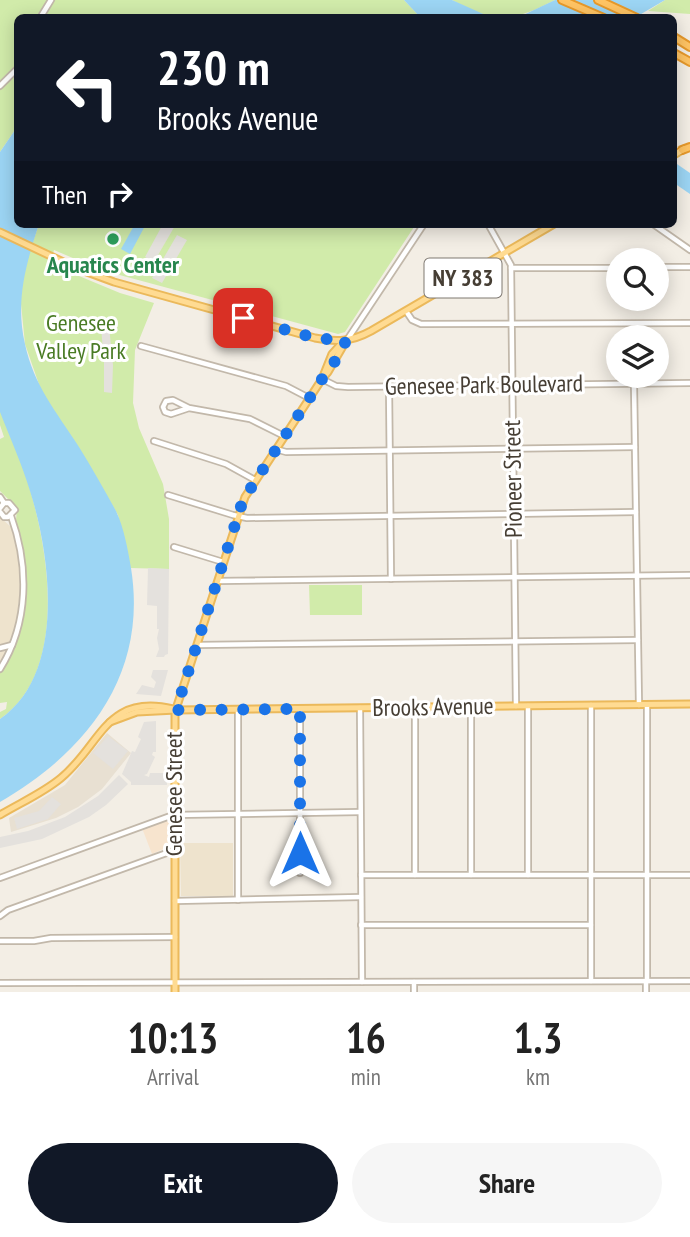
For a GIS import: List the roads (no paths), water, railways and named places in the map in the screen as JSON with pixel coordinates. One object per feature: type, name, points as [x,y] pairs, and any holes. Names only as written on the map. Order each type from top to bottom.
[{"type":"highway","points":[[562,0],[595,14]]},
{"type":"highway","points":[[598,0],[628,14]]},
{"type":"highway","points":[[682,150],[690,146]]},
{"type":"main road","points":[[677,153],[682,150]]},
{"type":"main road","name":"NY 383","points":[[346,341],[361,336],[547,228]]},
{"type":"main road","points":[[0,232],[125,286],[315,338],[346,341]]},
{"type":"main road","name":"Genesee Street","points":[[175,992],[176,710],[247,493],[330,370],[346,341]]},
{"type":"main road","name":"Brooks Avenue","points":[[0,815],[62,777],[110,722],[133,713],[176,710],[690,704]]},
{"type":"street","points":[[0,86],[14,72]]},
{"type":"street","name":"Genesee Street","points":[[346,341],[421,228]]},
{"type":"street","name":"Pioneer Street","points":[[490,228],[506,253],[511,268],[516,706]]},
{"type":"street","points":[[659,228],[690,250]]},
{"type":"street","points":[[669,267],[690,267]]},
{"type":"street","points":[[511,268],[606,268]]},
{"type":"street","points":[[407,310],[412,320],[421,324],[690,323]]},
{"type":"street","points":[[141,346],[286,386],[309,398]]},
{"type":"street","name":"Genesee Park Boulevard","points":[[322,379],[340,387],[606,383]]},
{"type":"street","name":"Genesee Park Boulevard","points":[[669,383],[690,383]]},
{"type":"street","points":[[389,386],[391,579]]},
{"type":"street","points":[[634,388],[639,705]]},
{"type":"street","points":[[189,408],[171,414],[165,412],[163,407],[166,401],[171,400],[189,408],[250,419],[284,436]]},
{"type":"street","points":[[154,441],[226,464],[255,480]]},
{"type":"street","points":[[275,449],[286,453],[635,447]]},
{"type":"street","points":[[168,495],[238,517],[636,512]]},
{"type":"street","points":[[0,496],[1,510],[6,517],[11,516]]},
{"type":"street","points":[[1,510],[9,503],[14,508],[11,516],[21,550],[24,578],[21,614],[12,645],[1,665]]},
{"type":"street","points":[[174,547],[223,562]]},
{"type":"street","points":[[218,580],[690,575]]},
{"type":"street","points":[[197,645],[638,640]]},
{"type":"street","points":[[0,648],[12,645]]},
{"type":"street","points":[[591,705],[591,981]]},
{"type":"street","points":[[646,992],[647,705]]},
{"type":"street","points":[[528,706],[528,875]]},
{"type":"street","points":[[415,707],[415,875]]},
{"type":"street","points":[[471,707],[471,875]]},
{"type":"street","points":[[360,708],[362,982]]},
{"type":"street","points":[[238,709],[238,900]]},
{"type":"street","points":[[300,709],[300,873]]},
{"type":"street","points":[[0,878],[174,814],[360,812]]},
{"type":"street","points":[[0,916],[8,910],[174,850]]},
{"type":"street","points":[[361,875],[690,875]]},
{"type":"street","points":[[174,901],[361,897]]},
{"type":"street","points":[[361,925],[591,925]]},
{"type":"street","points":[[0,941],[174,937]]},
{"type":"street","points":[[0,984],[690,981]]},
{"type":"street","points":[[414,982],[414,992]]},
{"type":"water","points":[[404,0],[452,0],[483,14],[417,14]]},
{"type":"water","points":[[555,0],[665,0],[641,14],[525,14]]},
{"type":"water","points":[[14,131],[14,228],[38,228],[23,283],[22,328],[29,359],[40,386],[89,463],[119,518],[131,568],[134,606],[130,642],[120,675],[105,706],[85,733],[60,759],[32,782],[0,802],[0,719],[21,699],[35,674],[44,644],[48,613],[47,580],[37,518],[30,491],[0,412],[0,152]]},
{"type":"water","points":[[677,164],[690,173],[690,194],[677,185]]},
{"type":"water","points":[[133,228],[144,228],[130,254],[121,249]]},
{"type":"place","name":"Aquatics Center","points":[[113,239]]},
{"type":"park label","name":"Genesee Valley Park","points":[[81,337]]}]
